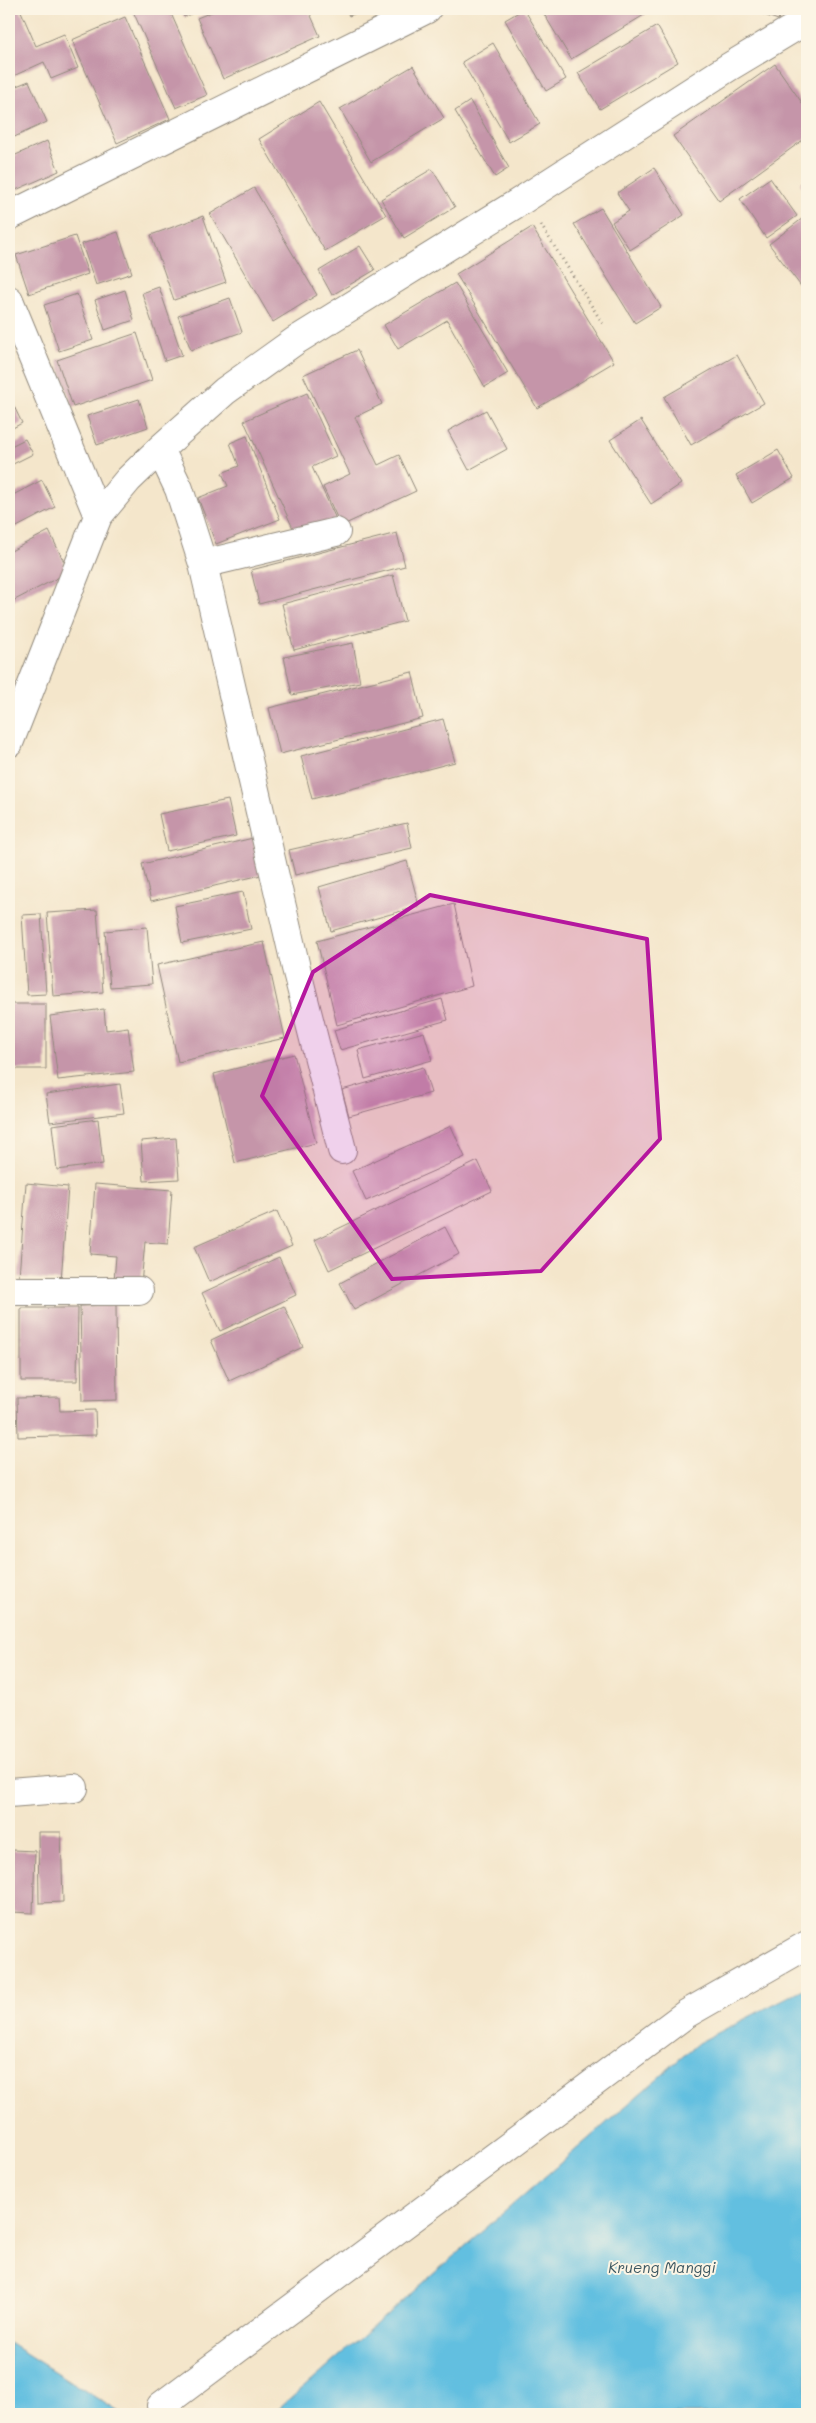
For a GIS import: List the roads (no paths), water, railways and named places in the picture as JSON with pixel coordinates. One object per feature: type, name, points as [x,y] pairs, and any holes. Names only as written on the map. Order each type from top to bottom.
[{"type":"street","points":[[9,216],[427,9]]},
{"type":"street","points":[[9,743],[98,516],[128,480],[160,449],[225,392],[295,341],[524,199],[729,67],[807,20]]},
{"type":"street","points":[[9,300],[98,516]]},
{"type":"street","points":[[160,449],[179,489],[203,564],[296,968],[342,1150]]},
{"type":"street","points":[[203,564],[336,532]]},
{"type":"street","points":[[9,1291],[139,1291]]},
{"type":"street","points":[[9,1793],[74,1788]]},
{"type":"street","points":[[161,2406],[686,2014],[807,1945]]},
{"type":"water","name":"Krueng Manggi","points":[[807,1987],[807,2414],[273,2414],[698,2043]]},
{"type":"water","points":[[9,2343],[122,2414],[9,2414]]}]
